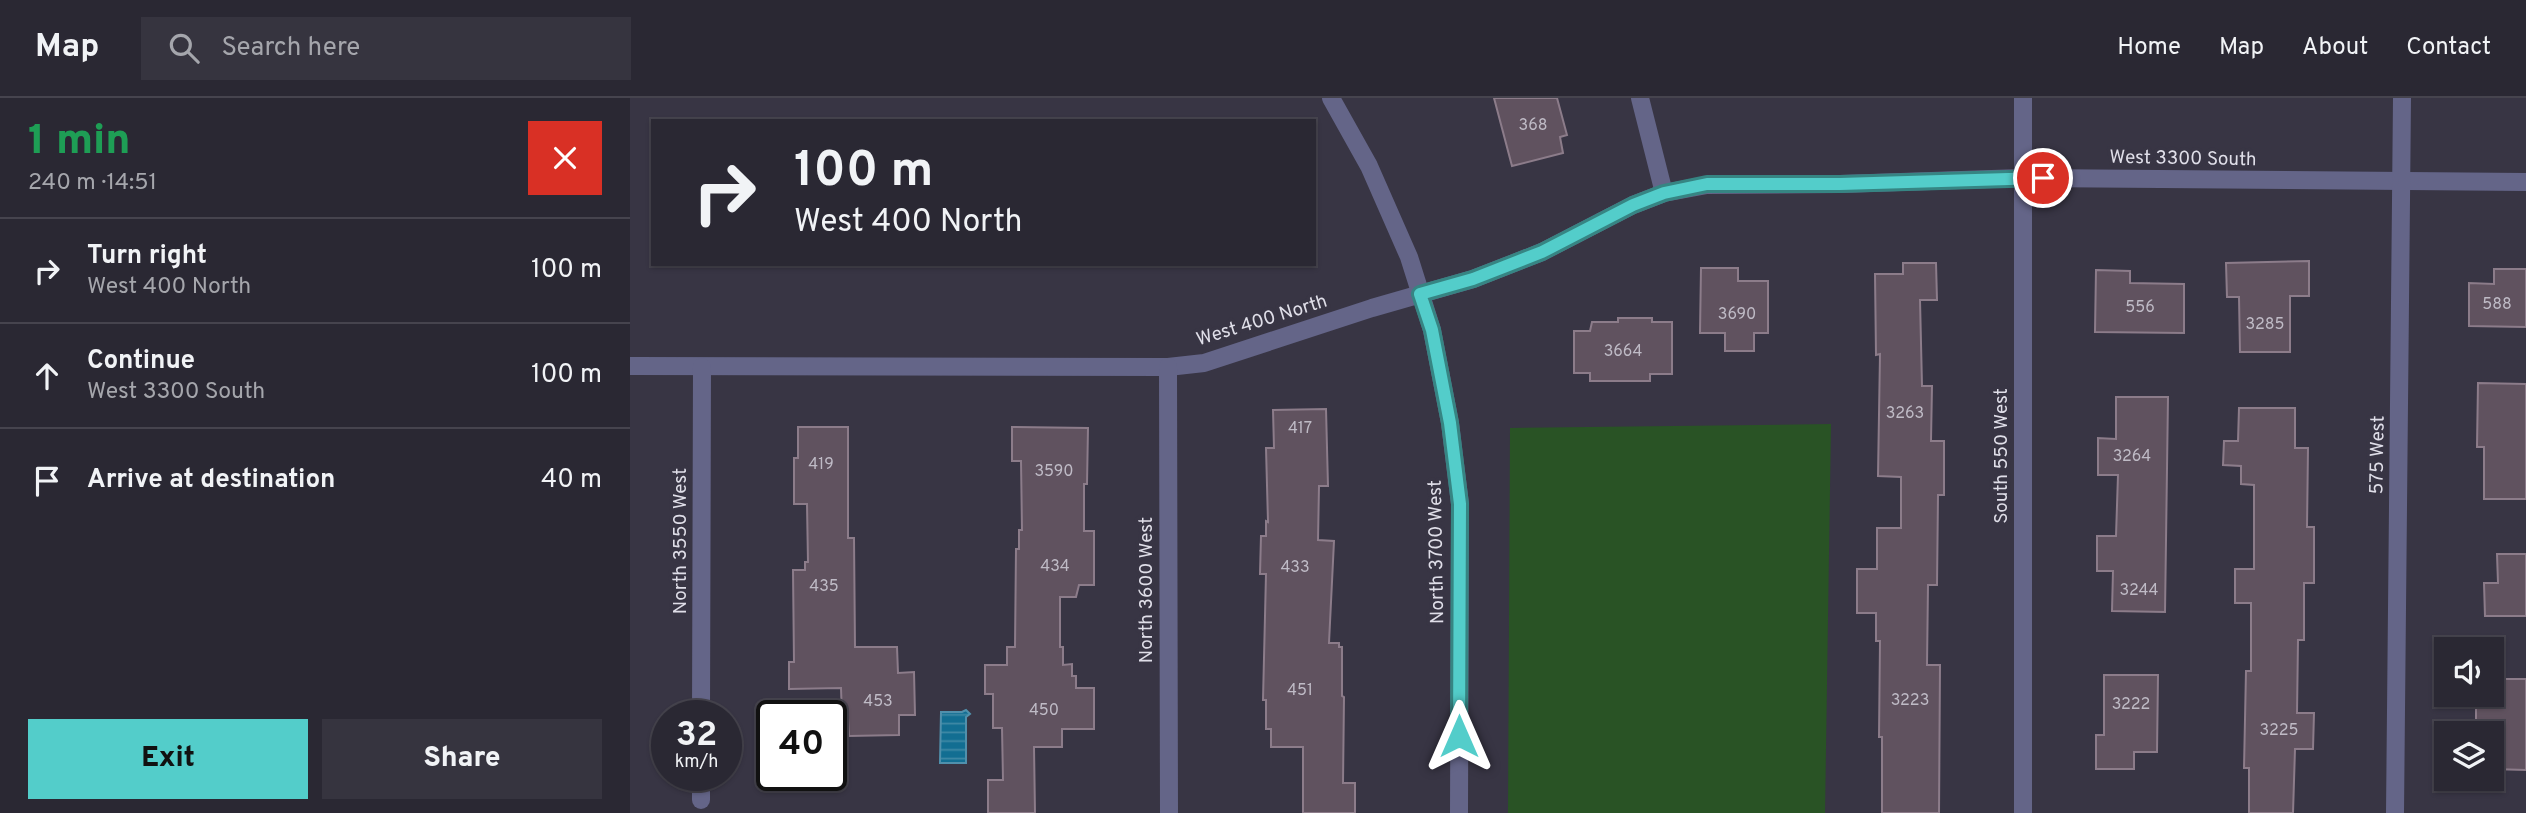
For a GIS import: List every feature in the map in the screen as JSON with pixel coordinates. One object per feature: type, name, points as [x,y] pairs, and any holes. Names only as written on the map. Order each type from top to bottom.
[{"type":"street","name":"North 3700 West","points":[[1331,98],[1369,166],[1409,257],[1432,330],[1450,423],[1460,504],[1459,813]]},
{"type":"street","points":[[1640,98],[1664,193]]},
{"type":"street","name":"South 550 West","points":[[2023,98],[2023,813]]},
{"type":"street","name":"575 West","points":[[2395,813],[2402,98]]},
{"type":"street","name":"West 3300 South","points":[[1840,184],[2022,178],[2526,182]]},
{"type":"street","name":"West 400 North","points":[[630,366],[1168,368],[1204,363],[1473,279],[1542,252],[1633,205],[1664,193],[1707,184],[1840,184]]},
{"type":"street","name":"North 3550 West","points":[[701,700],[702,367]]},
{"type":"street","name":"North 3600 West","points":[[1168,368],[1169,813]]},
{"type":"street","points":[[701,791],[701,800]]},
{"type":"green space","points":[[1831,424],[1825,813],[1508,813],[1510,428]]},
{"type":"water","points":[[966,710],[970,714],[966,717],[966,763],[940,763],[941,712]]},
{"type":"building","points":[[1494,98],[1557,98],[1567,135],[1560,137],[1563,153],[1512,166]]},
{"type":"building","points":[[2309,261],[2309,296],[2290,296],[2290,352],[2240,352],[2239,297],[2227,297],[2226,263]]},
{"type":"building","points":[[1903,263],[1936,263],[1937,300],[1920,300],[1922,386],[1932,386],[1931,441],[1944,441],[1944,495],[1938,495],[1937,585],[1928,585],[1927,665],[1940,665],[1939,813],[1882,813],[1882,737],[1879,737],[1880,641],[1876,641],[1876,613],[1857,613],[1857,569],[1877,569],[1877,528],[1901,528],[1901,477],[1878,476],[1880,354],[1876,355],[1875,274],[1903,274]]},
{"type":"building","points":[[1701,268],[1738,268],[1738,281],[1768,281],[1768,333],[1754,333],[1754,351],[1725,351],[1725,333],[1700,333]]},
{"type":"building","points":[[2494,269],[2526,269],[2526,327],[2469,326],[2469,283],[2494,284]]},
{"type":"building","points":[[2096,270],[2130,271],[2130,283],[2184,284],[2184,333],[2095,332]]},
{"type":"building","points":[[1618,318],[1652,318],[1652,322],[1672,322],[1672,374],[1650,374],[1650,381],[1590,381],[1590,373],[1574,373],[1574,331],[1590,331],[1592,322],[1618,322]]},
{"type":"building","points":[[2478,383],[2526,384],[2526,499],[2484,499],[2484,447],[2477,447]]},
{"type":"building","points":[[2116,397],[2168,397],[2165,612],[2112,611],[2113,571],[2097,571],[2097,536],[2116,536],[2118,475],[2098,475],[2098,438],[2116,439]]},
{"type":"building","points":[[2239,408],[2295,408],[2295,448],[2308,448],[2307,527],[2314,527],[2314,583],[2304,583],[2304,640],[2298,640],[2297,713],[2314,713],[2313,749],[2295,749],[2293,813],[2249,813],[2249,768],[2244,768],[2246,671],[2251,671],[2251,603],[2235,603],[2235,569],[2254,569],[2254,485],[2241,484],[2241,466],[2223,465],[2224,441],[2238,441]]},
{"type":"building","points":[[1326,409],[1328,486],[1319,486],[1318,540],[1334,541],[1329,643],[1339,643],[1339,647],[1342,647],[1343,783],[1355,783],[1355,813],[1303,813],[1303,747],[1271,747],[1271,729],[1266,729],[1266,700],[1263,700],[1266,574],[1260,574],[1261,536],[1266,536],[1266,521],[1268,522],[1266,448],[1274,448],[1273,410]]},
{"type":"building","points":[[798,427],[848,427],[848,538],[854,538],[855,647],[897,647],[898,673],[914,672],[915,715],[899,715],[899,735],[849,736],[847,700],[841,700],[841,688],[789,689],[789,662],[794,662],[793,570],[805,570],[805,562],[808,562],[807,504],[794,504],[794,458],[798,458]]},
{"type":"building","points":[[1012,427],[1088,428],[1084,531],[1094,531],[1094,585],[1079,585],[1076,597],[1060,597],[1060,647],[1063,647],[1063,665],[1072,664],[1076,688],[1094,688],[1094,729],[1062,729],[1062,747],[1034,747],[1035,813],[988,813],[988,780],[1003,780],[1002,728],[993,728],[993,694],[985,694],[985,665],[1007,665],[1007,647],[1015,647],[1016,549],[1019,549],[1019,530],[1022,530],[1021,461],[1012,461]]},
{"type":"building","points":[[2497,554],[2526,554],[2526,616],[2485,616],[2484,583],[2498,583]]},
{"type":"building","points":[[2104,675],[2158,675],[2157,752],[2134,752],[2134,769],[2096,769],[2096,735],[2104,735]]},
{"type":"building","points":[[2504,679],[2526,679],[2526,770],[2504,769],[2504,721],[2476,721],[2476,707],[2504,707]]},
{"type":"route","points":[[1459,736],[1460,504],[1450,423],[1432,330],[1420,294],[1473,279],[1542,252],[1633,205],[1664,193],[1707,184],[1840,184],[2043,178]]}]
